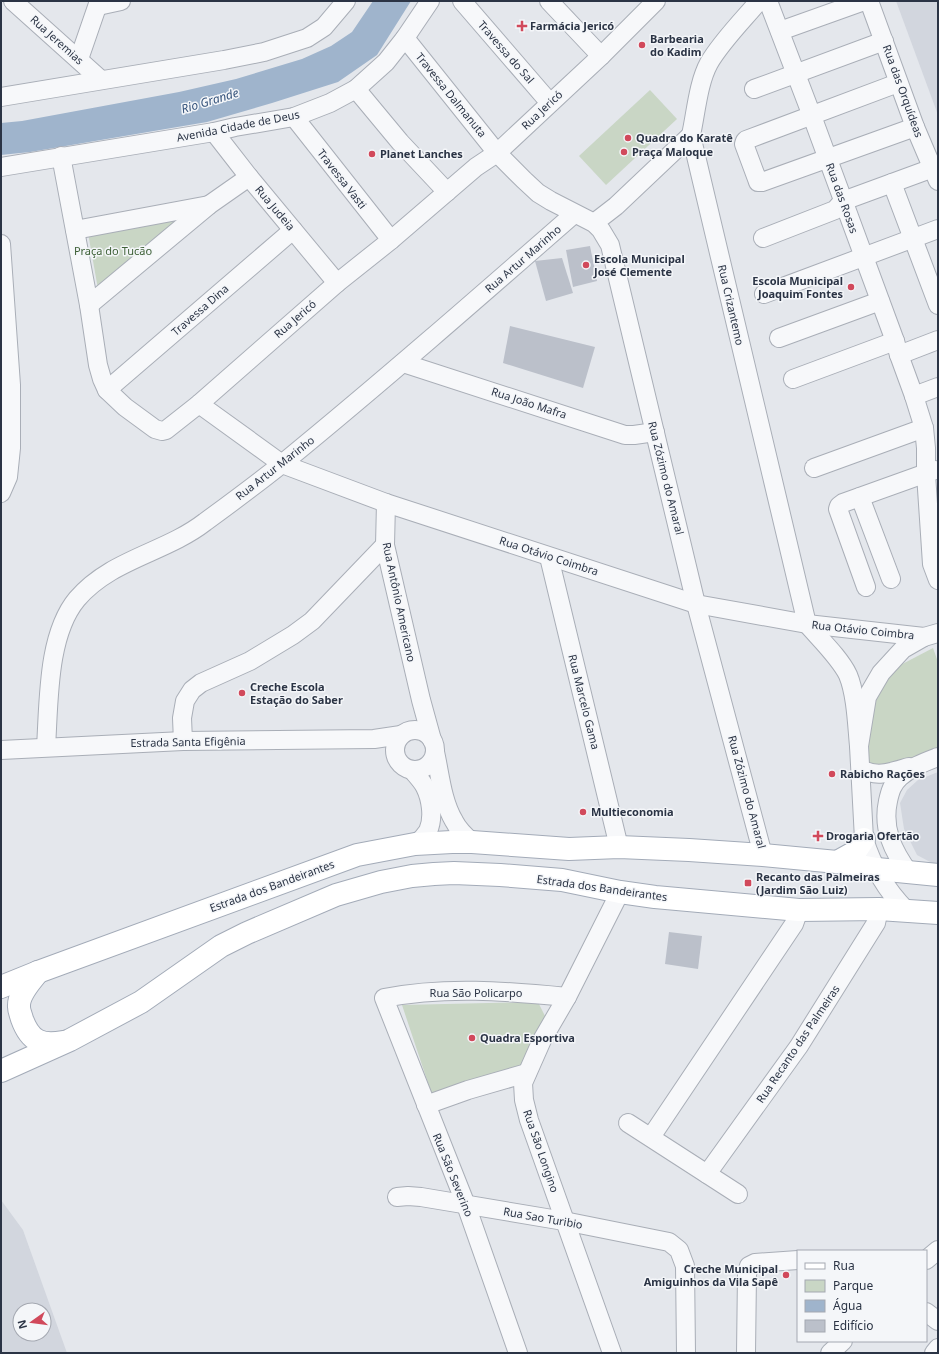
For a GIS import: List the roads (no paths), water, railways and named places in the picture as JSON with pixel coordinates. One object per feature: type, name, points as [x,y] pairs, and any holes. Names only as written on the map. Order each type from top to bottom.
[{"type":"main road","points":[[837,862],[855,852],[864,839]]},
{"type":"main road","name":"Estrada dos Bandeirantes","points":[[1,987],[38,972],[357,855],[415,844],[472,842],[569,849],[620,847],[763,855],[837,862],[877,869],[938,875]]},
{"type":"main road","name":"Estrada dos Bandeirantes","points":[[1,1071],[70,1040],[141,1002],[221,946],[336,896],[381,882],[434,874],[500,875],[562,880],[620,892],[656,897],[799,910],[879,909],[938,913]]},
{"type":"main road","points":[[38,972],[26,987],[20,999],[19,1007],[26,1029],[35,1039],[42,1042],[51,1044],[70,1040]]},
{"type":"street","points":[[79,59],[98,3],[121,1]]},
{"type":"street","points":[[1,97],[264,52],[307,38],[324,27],[346,1]]},
{"type":"street","name":"Avenida Cidade de Deus","points":[[1,167],[214,132],[294,117],[330,103],[356,89],[386,62],[405,38],[430,1]]},
{"type":"street","name":"Travessa do Sal","points":[[462,1],[550,103]]},
{"type":"street","points":[[550,1],[600,56]]},
{"type":"street","name":"Rua Jericó","points":[[61,156],[89,305],[98,365],[102,379],[107,390],[125,407],[155,429],[162,431],[166,430],[199,404],[337,283],[391,240],[476,167],[497,153],[656,1]]},
{"type":"street","name":"Rua Crizantemo","points":[[759,1],[719,49],[709,64],[702,85],[691,135],[807,624]]},
{"type":"street","name":"Rua das Rosas","points":[[768,1],[880,301],[924,428],[926,448],[932,471],[936,569]]},
{"type":"street","points":[[780,31],[864,1]]},
{"type":"street","name":"Rua das Orquídeas","points":[[869,1],[898,83],[935,174]]},
{"type":"street","name":"Rua Jeremias","points":[[16,2],[101,80]]},
{"type":"street","name":"Travessa Dalmanuta","points":[[405,38],[497,153]]},
{"type":"street","points":[[754,89],[884,41]]},
{"type":"street","points":[[898,83],[744,141],[757,180],[760,182],[915,127]]},
{"type":"street","points":[[356,89],[400,142],[447,192]]},
{"type":"street","name":"Travessa Vasti","points":[[294,117],[391,240]]},
{"type":"street","name":"Rua Judeia","points":[[214,132],[249,177],[337,283]]},
{"type":"street","points":[[594,223],[616,206],[691,135]]},
{"type":"street","name":"Rua Zózimo do Amaral","points":[[497,153],[538,193],[562,208],[594,223],[601,230],[610,245],[696,604],[763,855]]},
{"type":"street","points":[[763,238],[835,210],[843,201],[892,183],[935,174]]},
{"type":"street","points":[[89,305],[209,205],[249,177]]},
{"type":"street","points":[[892,183],[938,305]]},
{"type":"street","points":[[75,230],[209,205]]},
{"type":"street","name":"Rua Artur Marinho","points":[[46,747],[50,689],[59,634],[66,616],[77,599],[92,584],[113,569],[173,541],[200,526],[282,464],[404,363],[574,214]]},
{"type":"street","points":[[764,294],[938,229]]},
{"type":"street","name":"Travessa Dina","points":[[107,390],[293,230]]},
{"type":"street","points":[[1,244],[11,385],[10,464],[8,477],[1,493]]},
{"type":"street","points":[[779,338],[880,301]]},
{"type":"street","points":[[793,379],[897,348],[938,340]]},
{"type":"street","name":"Rua João Mafra","points":[[404,363],[625,435],[639,435],[655,432]]},
{"type":"street","points":[[914,396],[938,387]]},
{"type":"street","name":"Rua Otávio Coimbra","points":[[199,404],[282,464],[386,503],[696,604],[807,624],[931,635]]},
{"type":"street","points":[[814,468],[924,428]]},
{"type":"street","points":[[866,587],[838,509],[844,503],[932,471]]},
{"type":"street","points":[[860,497],[891,579]]},
{"type":"street","name":"Rua Antônio Americano","points":[[386,503],[385,545],[421,700],[434,746],[446,804],[456,824],[472,842]]},
{"type":"street","points":[[183,741],[182,718],[185,702],[192,690],[201,683],[250,661],[293,635],[312,621],[385,545]]},
{"type":"street","name":"Rua Marcelo Gama","points":[[549,557],[620,847]]},
{"type":"street","points":[[807,624],[842,664],[848,675],[852,689],[859,746],[864,839],[870,856],[883,882],[895,899],[906,910]]},
{"type":"street","points":[[859,746],[867,697],[871,688],[881,673],[904,649],[931,635]]},
{"type":"street","name":"Rua Antônio Americano","points":[[407,733],[421,700]]},
{"type":"street","points":[[374,740],[406,767],[412,770],[418,770],[430,764],[433,758],[434,746],[424,732],[407,733],[398,740],[396,746],[397,758]]},
{"type":"street","name":"Estrada Santa Efigênia","points":[[1,750],[183,741],[374,740],[407,733]]},
{"type":"street","points":[[861,769],[874,774],[887,773],[917,765],[938,757]]},
{"type":"street","points":[[909,873],[899,860],[889,837],[886,824],[886,812],[891,789],[895,782],[917,765]]},
{"type":"street","points":[[412,770],[424,786],[431,806],[431,821],[428,831],[422,839],[415,844]]},
{"type":"street","points":[[862,807],[866,798],[876,793],[884,795],[888,802]]},
{"type":"street","name":"Rua São Longino","points":[[612,1353],[529,1120],[524,1100],[523,1082],[542,1040],[567,997],[620,892]]},
{"type":"street","name":"Rua Recanto das Palmeiras","points":[[707,1174],[799,1046],[876,923],[879,909]]},
{"type":"street","points":[[651,1137],[794,924],[799,910]]},
{"type":"street","name":"Rua São Policarpo","points":[[384,998],[439,991],[518,992],[567,997]]},
{"type":"street","name":"Rua São Severino","points":[[384,998],[466,1204],[518,1353]]},
{"type":"street","points":[[426,1105],[468,1090],[527,1073]]},
{"type":"street","points":[[628,1123],[738,1194]]},
{"type":"street","name":"Rua Sao Turibio","points":[[397,1197],[421,1197],[564,1220],[669,1242],[680,1250],[685,1266],[686,1353]]},
{"type":"street","points":[[927,1259],[938,1250]]},
{"type":"street","points":[[746,1353],[747,1269],[755,1263],[797,1260]]},
{"type":"street","points":[[927,1313],[938,1321]]},
{"type":"street","points":[[830,1353],[842,1342]]},
{"type":"street","points":[[934,1353],[938,1348]]},
{"type":"water","name":"Rio Grande","points":[[373,1],[411,1],[377,55],[338,82],[207,122],[30,152],[1,155],[1,123],[22,121],[179,92],[236,79],[302,59],[331,46],[352,32]]},
{"type":"place","name":"Farmácia Jericó","points":[[522,26]]},
{"type":"place","name":"Barbearia do Kadim","points":[[642,45]]},
{"type":"place","name":"Quadra do Karatê","points":[[628,138]]},
{"type":"place","name":"Praça Maloque","points":[[624,152]]},
{"type":"place","name":"Planet Lanches","points":[[372,154]]},
{"type":"place","name":"Escola Municipal José Clemente","points":[[586,265]]},
{"type":"place","name":"Escola Municipal Joaquim Fontes","points":[[851,287]]},
{"type":"place","name":"Creche Escola Estação do Saber","points":[[242,693]]},
{"type":"place","name":"Rabicho Rações","points":[[832,774]]},
{"type":"place","name":"Multieconomia","points":[[583,812]]},
{"type":"place","name":"Drogaria Ofertão","points":[[818,836]]},
{"type":"place","name":"Recanto das Palmeiras (Jardim São Luiz)","points":[[748,883]]},
{"type":"place","name":"Quadra Esportiva","points":[[472,1038]]},
{"type":"place","name":"Creche Municipal Amiguinhos da Vila Sapê","points":[[786,1275]]},
{"type":"park label","name":"Praça do Tucão","points":[[113,251]]}]
